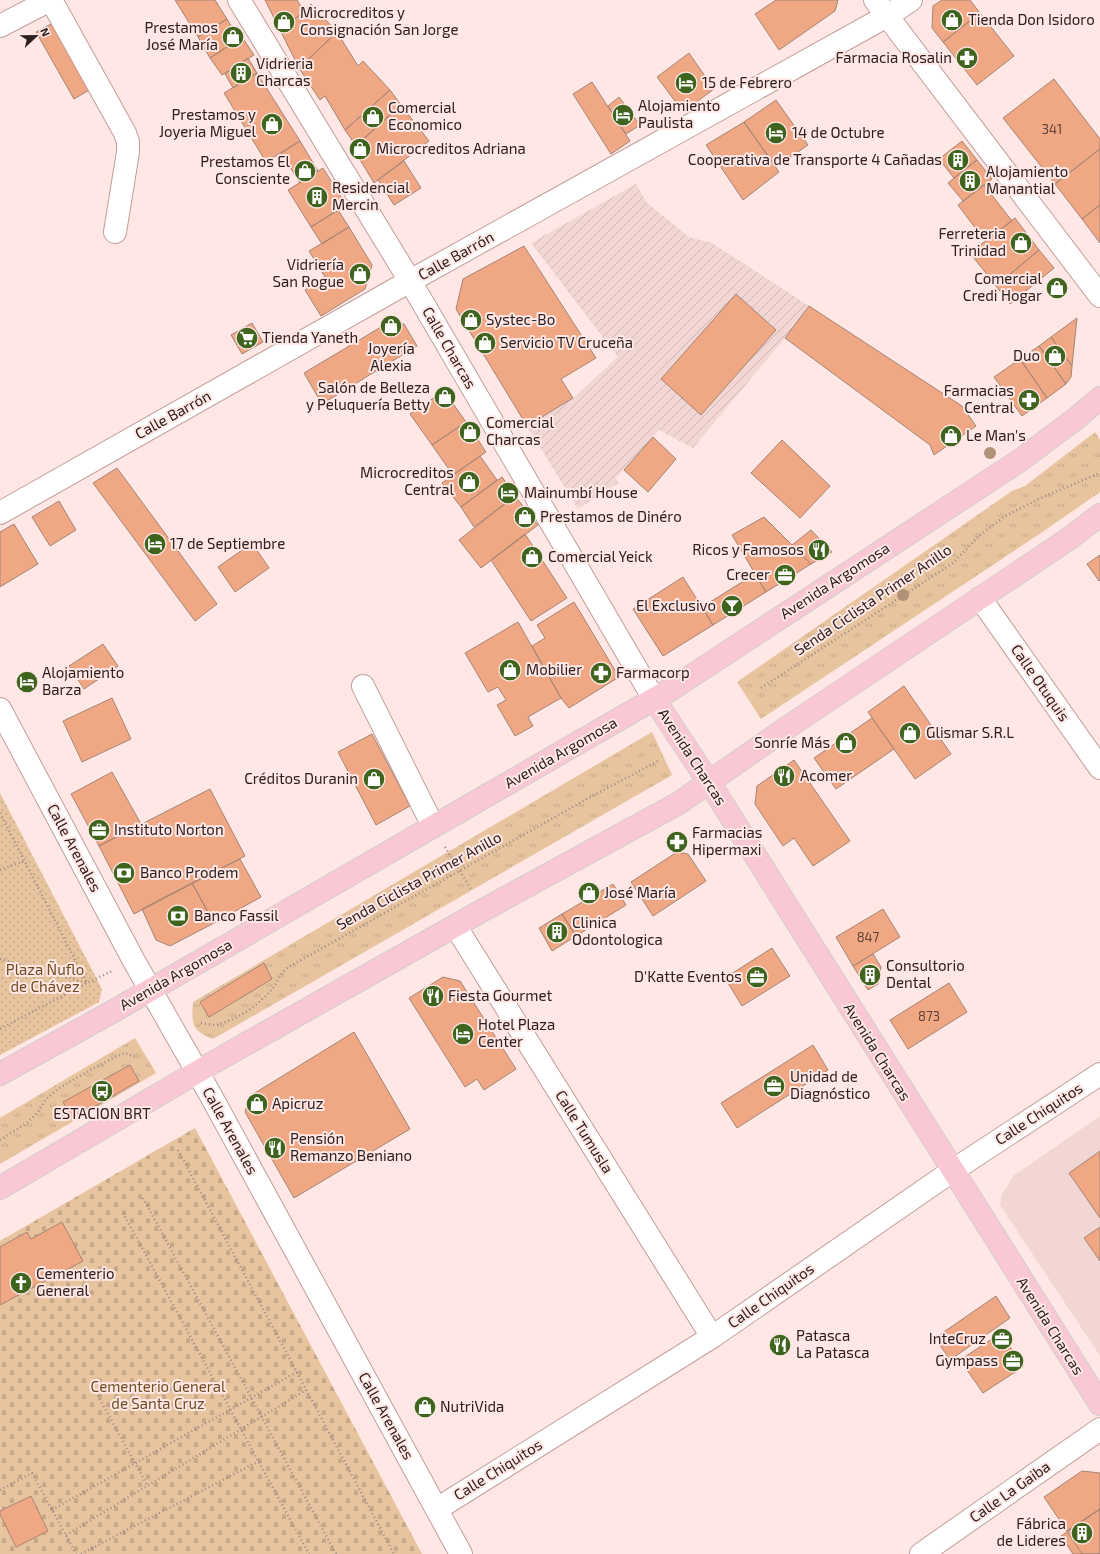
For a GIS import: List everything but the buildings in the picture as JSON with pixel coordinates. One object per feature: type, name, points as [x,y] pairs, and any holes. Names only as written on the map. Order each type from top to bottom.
[{"type":"main road","name":"Avenida Argomosa","points":[[0,1074],[150,990],[654,699],[1019,461],[1078,418],[1100,398]]},
{"type":"main road","points":[[0,1188],[198,1072],[485,910],[679,803],[785,729],[1070,538],[1100,515]]},
{"type":"main road","name":"Avenida Charcas","points":[[654,699],[709,783],[1100,1404]]},
{"type":"main road","points":[[679,803],[701,805],[716,810],[733,821]]},
{"type":"street","points":[[0,26],[50,0],[125,133],[128,142],[128,152],[115,232]]},
{"type":"street","name":"Calle Charcas","points":[[239,0],[410,281],[654,699]]},
{"type":"street","name":"Calle Barrón","points":[[0,513],[410,281],[881,8],[911,0]]},
{"type":"street","points":[[881,8],[1100,296]]},
{"type":"street","name":"Calle Otuquis","points":[[980,598],[1100,768]]},
{"type":"street","points":[[363,686],[433,826]]},
{"type":"street","name":"Calle Arenales","points":[[0,709],[134,962],[198,1072],[437,1509],[460,1554]]},
{"type":"street","name":"Calle Tumusla","points":[[456,927],[712,1337]]},
{"type":"street","name":"Calle Chiquitos","points":[[437,1509],[712,1337],[952,1171],[1100,1074]]},
{"type":"street","name":"Calle La Gaiba","points":[[921,1554],[1100,1430]]},
{"type":"path","name":"Senda Ciclista Primer Anillo","points":[[761,688],[954,563],[981,534],[1007,515],[1043,497],[1100,472]]},
{"type":"path","name":"Senda Ciclista Primer Anillo","points":[[201,1023],[219,1025],[238,1016],[263,999],[274,986],[280,975],[287,968],[585,800],[658,761]]},
{"type":"path","points":[[0,813],[87,982]]},
{"type":"path","points":[[433,826],[485,910]]},
{"type":"path","points":[[0,870],[24,861]]},
{"type":"path","points":[[0,959],[87,982]]},
{"type":"path","points":[[0,1029],[87,982],[134,962]]},
{"type":"path","points":[[0,1140],[27,1123],[38,1112],[44,1100],[76,1078],[115,1056],[124,1053],[138,1058]]},
{"type":"path","points":[[178,1150],[394,1554]]},
{"type":"path","points":[[143,1198],[336,1554]]},
{"type":"path","points":[[123,1213],[309,1554]]},
{"type":"path","points":[[52,1510],[296,1372]]},
{"type":"path","points":[[92,1385],[147,1485]]},
{"type":"path","points":[[66,1535],[306,1390]]},
{"type":"path","points":[[81,1554],[259,1461]]},
{"type":"path","points":[[0,1490],[32,1473],[76,1554]]},
{"type":"shaded area","points":[[636,184],[647,203],[689,237],[712,243],[809,306],[785,338],[693,448],[659,430],[616,477],[618,483],[578,509],[527,426],[573,398],[618,357],[531,243]]},
{"type":"shaded area","points":[[1100,1116],[1100,1356],[1000,1205],[1001,1196],[1013,1176]]},
{"type":"green space","points":[[1095,432],[1100,440],[1100,492],[1041,533],[761,719],[737,682],[1012,491],[1025,486]]},
{"type":"green space","points":[[652,732],[672,775],[213,1039],[201,1033],[194,1025],[192,1016],[193,1002]]},
{"type":"green space","name":"Plaza Ñuflo de Chávez","points":[[0,793],[102,989],[99,1002],[0,1055]]},
{"type":"green space","points":[[135,1038],[156,1073],[0,1164],[0,1118]]},
{"type":"green space","name":"Cementerio General de Santa Cruz","points":[[195,1128],[422,1554],[0,1554],[0,1241]]},
{"type":"place","name":"Tienda Don Isidoro","points":[[952,20]]},
{"type":"place","name":"Microcreditos y Consignación San Jorge","points":[[284,22]]},
{"type":"place","name":"Prestamos José María","points":[[233,37]]},
{"type":"place","name":"Farmacia Rosalin","points":[[967,58]]},
{"type":"place","name":"Vidrieria Charcas","points":[[241,73]]},
{"type":"place","name":"15 de Febrero","points":[[686,83]]},
{"type":"place","name":"Alojamiento Paulista","points":[[623,115]]},
{"type":"place","name":"Comercial Economico","points":[[373,117]]},
{"type":"place","name":"Prestamos y Joyeria Miguel","points":[[272,124]]},
{"type":"place","name":"14 de Octubre","points":[[776,133]]},
{"type":"place","name":"Microcreditos Adriana","points":[[360,149]]},
{"type":"place","name":"Cooperativa de Transporte 4 Cañadas","points":[[958,160]]},
{"type":"place","name":"Prestamos El Consciente","points":[[305,171]]},
{"type":"place","name":"Alojamiento Manantial","points":[[970,181]]},
{"type":"place","name":"Residencial Mercin","points":[[317,197]]},
{"type":"place","name":"Ferreteria Trinidad","points":[[1021,243]]},
{"type":"place","name":"Vidriería San Rogue","points":[[360,274]]},
{"type":"place","name":"Comercial Credi Hogar","points":[[1057,288]]},
{"type":"place","name":"Systec-Bo","points":[[471,320]]},
{"type":"place","name":"Joyería Alexia","points":[[391,326]]},
{"type":"place","name":"Tienda Yaneth","points":[[247,338]]},
{"type":"place","name":"Servicio TV Cruceña","points":[[485,343]]},
{"type":"place","name":"Duo","points":[[1055,356]]},
{"type":"place","name":"Salón de Belleza y Peluquería Betty","points":[[445,397]]},
{"type":"place","name":"Farmacias Central","points":[[1029,400]]},
{"type":"place","name":"Comercial Charcas","points":[[470,432]]},
{"type":"place","name":"Le Man's","points":[[951,436]]},
{"type":"place","name":"Microcreditos Central","points":[[469,482]]},
{"type":"place","name":"Mainumbí House","points":[[508,493]]},
{"type":"place","name":"Prestamos de Dinéro","points":[[525,517]]},
{"type":"place","name":"17 de Septiembre","points":[[155,544]]},
{"type":"place","name":"Ricos y Famosos","points":[[819,550]]},
{"type":"place","name":"Comercial Yeick","points":[[532,557]]},
{"type":"place","name":"Crecer","points":[[785,575]]},
{"type":"place","name":"El Exclusivo","points":[[732,606]]},
{"type":"place","name":"Mobilier","points":[[510,670]]},
{"type":"place","name":"Farmacorp","points":[[601,673]]},
{"type":"place","name":"Alojamiento Barza","points":[[27,682]]},
{"type":"place","name":"Glismar S.R.L","points":[[910,733]]},
{"type":"place","name":"Sonríe Más","points":[[846,743]]},
{"type":"place","name":"Acomer","points":[[784,776]]},
{"type":"place","name":"Créditos Duranin","points":[[374,779]]},
{"type":"place","name":"Instituto Norton","points":[[99,830]]},
{"type":"place","name":"Farmacias Hipermaxi","points":[[677,842]]},
{"type":"place","name":"Banco Prodem","points":[[124,873]]},
{"type":"place","name":"José María","points":[[589,893]]},
{"type":"place","name":"Banco Fassil","points":[[178,916]]},
{"type":"place","name":"Clinica Odontologica","points":[[557,932]]},
{"type":"place","name":"Consultorio Dental","points":[[870,975]]},
{"type":"place","name":"D'Katte Eventos","points":[[757,977]]},
{"type":"place","name":"Fiesta Gourmet","points":[[433,996]]},
{"type":"place","name":"Hotel Plaza Center","points":[[463,1034]]},
{"type":"place","name":"Unidad de Diagnóstico","points":[[774,1086]]},
{"type":"place","name":"ESTACION BRT","points":[[102,1091]]},
{"type":"place","name":"Apicruz","points":[[257,1104]]},
{"type":"place","name":"Pensión Remanzo Beniano","points":[[275,1148]]},
{"type":"place","name":"Cementerio General","points":[[21,1283]]},
{"type":"place","name":"InteCruz","points":[[1002,1339]]},
{"type":"place","name":"Patasca La Patasca","points":[[780,1345]]},
{"type":"place","name":"Gympass","points":[[1013,1361]]},
{"type":"place","name":"NutriVida","points":[[425,1407]]},
{"type":"place","name":"Fábrica de Lideres","points":[[1082,1533]]}]
